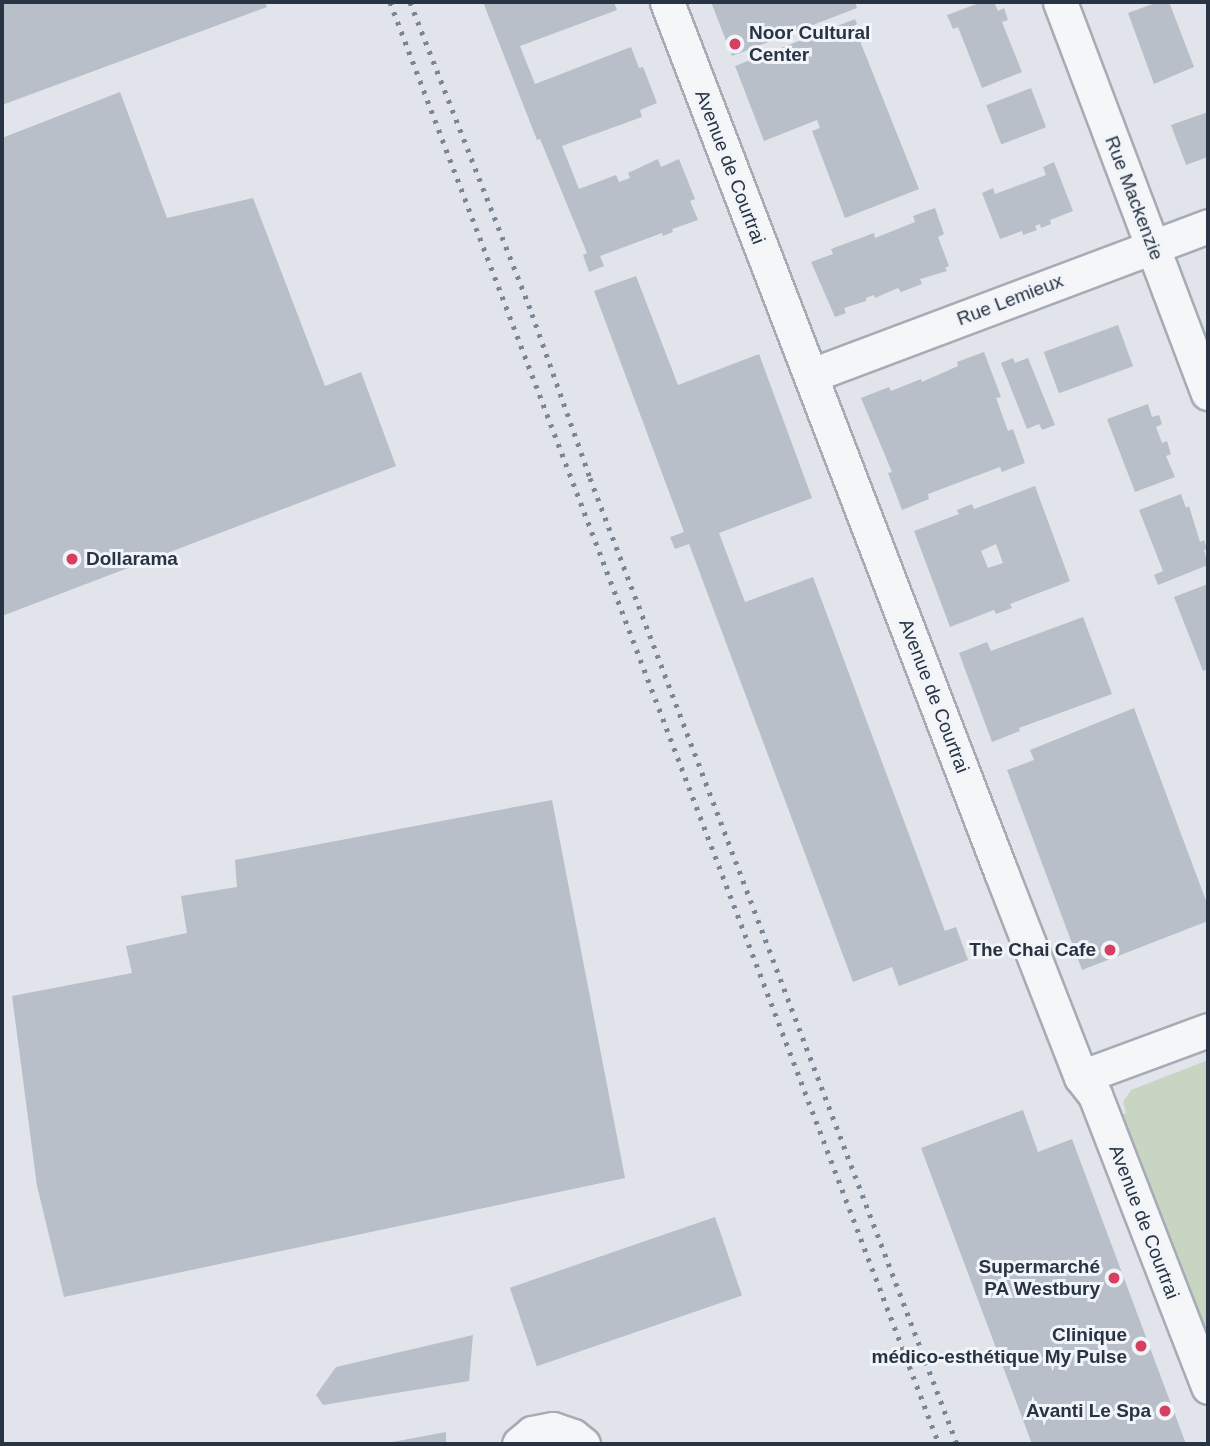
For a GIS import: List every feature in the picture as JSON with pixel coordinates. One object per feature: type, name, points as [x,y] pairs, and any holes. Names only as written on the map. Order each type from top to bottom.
[{"type":"street","name":"Avenue de Courtrai","points":[[667,2],[1082,1077],[1095,1095],[1208,1387]]},
{"type":"street","name":"Rue Mackenzie","points":[[1060,2],[1208,393]]},
{"type":"street","name":"Rue Lemieux","points":[[812,375],[1208,226]]},
{"type":"street","points":[[1082,1077],[1208,1030]]},
{"type":"street","points":[[519,1444],[533,1433],[553,1429],[573,1436],[583,1444]]},
{"type":"green space","points":[[1208,1060],[1208,1352],[1119,1116],[1126,1113],[1123,1102],[1131,1090]]},
{"type":"building","points":[[2,2],[265,2],[267,7],[2,105]]},
{"type":"building","points":[[483,2],[614,2],[617,10],[520,46],[535,84],[631,47],[639,68],[643,67],[657,103],[640,110],[642,117],[562,146],[579,189],[616,175],[619,182],[630,178],[628,173],[658,159],[661,167],[679,159],[695,199],[690,201],[698,220],[672,229],[673,232],[663,236],[662,233],[600,256],[604,266],[589,272],[583,255],[587,253],[540,139],[537,140]]},
{"type":"building","points":[[711,2],[855,2],[857,8],[732,56]]},
{"type":"building","points":[[982,2],[994,2],[998,11],[1004,8],[1008,20],[1002,22],[1022,72],[982,88],[958,27],[953,29],[947,15]]},
{"type":"building","points":[[1158,2],[1169,2],[1194,67],[1154,84],[1128,13]]},
{"type":"building","points":[[855,19],[857,24],[854,26],[919,189],[845,218],[812,131],[820,128],[817,120],[764,141],[735,66]]},
{"type":"building","points":[[1031,88],[1046,127],[1001,144],[986,105]]},
{"type":"building","points":[[120,92],[167,218],[253,198],[325,386],[361,372],[396,466],[2,616],[2,138]]},
{"type":"building","points":[[1208,112],[1208,157],[1186,165],[1171,125]]},
{"type":"building","points":[[1054,162],[1073,211],[1050,220],[1051,224],[1041,228],[1040,224],[1035,226],[1037,230],[1023,235],[1022,231],[1000,239],[982,193],[993,188],[995,194],[1046,175],[1043,167]]},
{"type":"building","points":[[935,208],[944,234],[938,237],[949,266],[945,268],[947,271],[920,279],[922,284],[901,292],[898,288],[875,298],[874,295],[866,298],[866,301],[844,308],[846,313],[835,317],[811,262],[833,254],[831,249],[874,233],[875,238],[915,222],[913,216]]},
{"type":"building","points":[[636,276],[678,385],[759,354],[812,498],[719,533],[745,602],[813,577],[945,931],[956,927],[968,960],[899,986],[892,967],[853,982],[689,544],[675,549],[670,537],[684,532],[594,291]]},
{"type":"building","points":[[1118,325],[1133,366],[1059,393],[1044,352]]},
{"type":"building","points":[[984,352],[1001,397],[996,398],[1008,431],[1013,429],[1025,463],[1002,472],[1000,467],[928,494],[929,499],[902,510],[888,473],[892,472],[861,398],[889,387],[891,391],[921,379],[922,382],[958,366],[957,362]]},
{"type":"building","points":[[1013,358],[1015,363],[1028,358],[1055,425],[1042,430],[1039,424],[1027,429],[1001,363]]},
{"type":"building","points":[[1148,404],[1152,417],[1159,415],[1162,424],[1156,427],[1162,443],[1167,441],[1171,454],[1166,456],[1175,477],[1135,492],[1107,419]]},
{"type":"building","points":[[1035,486],[1070,581],[1010,604],[1012,608],[996,614],[994,610],[950,627],[914,531],[959,514],[957,510],[972,504],[974,509]],"holes":[[[996,544],[1003,563],[988,568],[981,551]]]},
{"type":"building","points":[[1181,494],[1186,508],[1189,506],[1200,542],[1204,540],[1208,565],[1158,585],[1154,575],[1163,571],[1139,510]]},
{"type":"building","points":[[1208,584],[1208,669],[1203,671],[1174,597]]},
{"type":"building","points":[[1083,617],[1112,694],[1019,728],[1020,731],[992,742],[959,653],[987,642],[991,651]]},
{"type":"building","points":[[1134,708],[1208,906],[1208,921],[1082,970],[1007,770],[1034,760],[1030,750]]},
{"type":"building","points":[[552,800],[625,1178],[64,1297],[37,1186],[12,996],[132,973],[126,946],[187,933],[181,896],[237,887],[235,860]]},
{"type":"building","points":[[1023,1110],[1038,1152],[1072,1139],[1186,1444],[1032,1444],[921,1148]]},
{"type":"building","points":[[715,1217],[742,1295],[537,1366],[510,1288]]},
{"type":"building","points":[[473,1335],[469,1381],[323,1405],[316,1395],[336,1367]]},
{"type":"building","points":[[446,1432],[446,1444],[387,1444],[387,1443]]},
{"type":"railway","points":[[390,2],[939,1444]]},
{"type":"railway","points":[[410,2],[532,314],[590,478],[957,1444]]},
{"type":"place","name":"Noor Cultural Center","points":[[735,44]]},
{"type":"place","name":"Dollarama","points":[[72,559]]},
{"type":"place","name":"The Chai Cafe","points":[[1110,950]]},
{"type":"place","name":"Supermarché PA Westbury","points":[[1114,1278]]},
{"type":"place","name":"Clinique médico-esthétique My Pulse","points":[[1141,1346]]},
{"type":"place","name":"Avanti Le Spa","points":[[1165,1411]]}]
